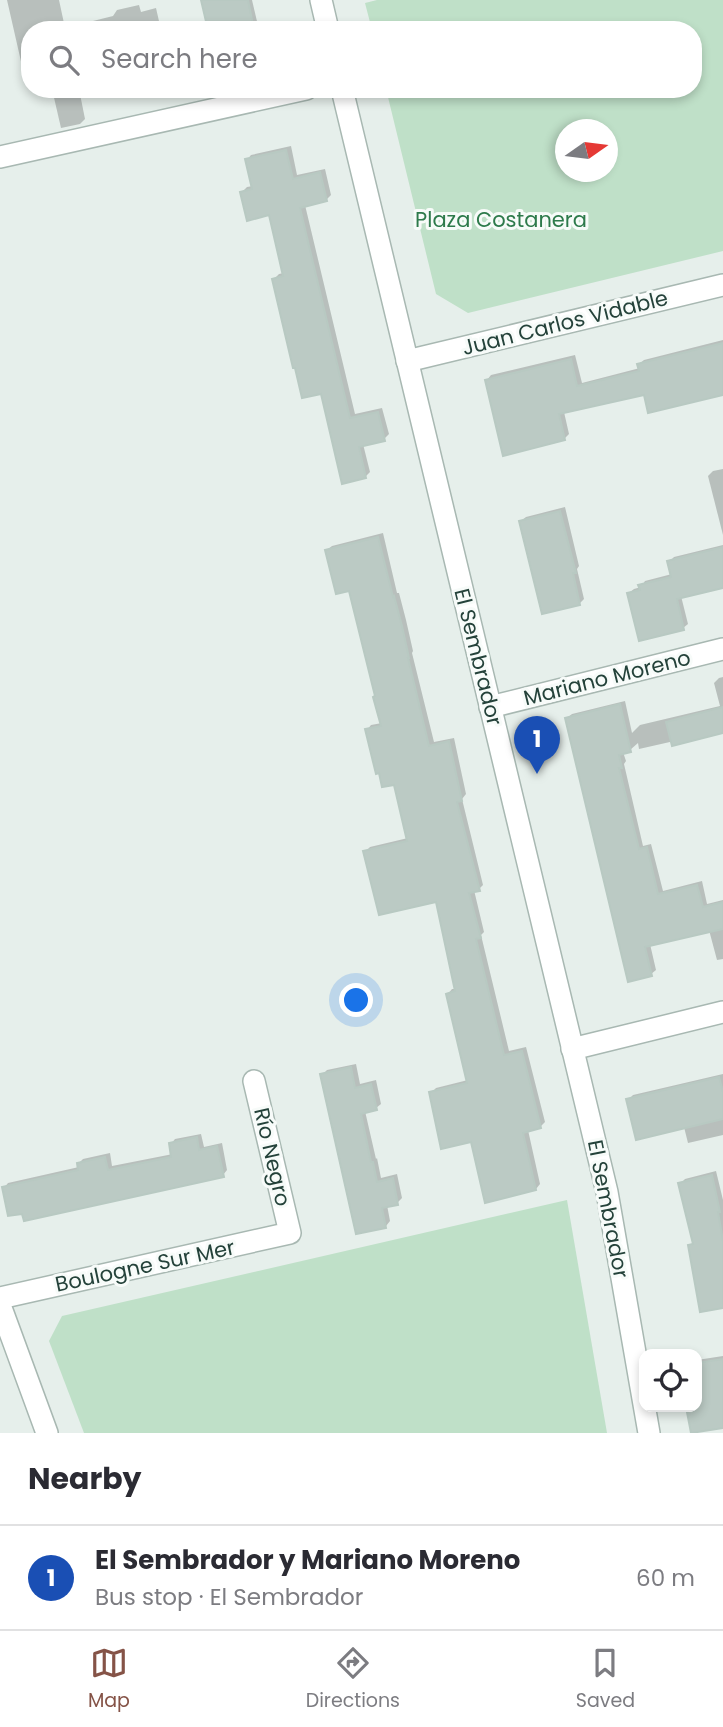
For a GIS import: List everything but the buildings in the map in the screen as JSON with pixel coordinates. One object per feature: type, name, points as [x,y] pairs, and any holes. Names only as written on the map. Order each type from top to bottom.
[{"type":"street","points":[[321,0],[326,21]]},
{"type":"street","points":[[1,154],[264,98]]},
{"type":"street","name":"El Sembrador","points":[[344,98],[607,1192],[649,1433]]},
{"type":"street","name":"Juan Carlos Vidable","points":[[407,361],[723,285]]},
{"type":"street","name":"Mariano Moreno","points":[[490,707],[723,649]]},
{"type":"street","points":[[572,1049],[723,1012]]},
{"type":"street","name":"Río Negro","points":[[254,1081],[290,1233]]},
{"type":"street","name":"Boulogne Sur Mer","points":[[0,1298],[290,1233]]},
{"type":"street","points":[[0,1304],[47,1433]]},
{"type":"green space","name":"Plaza Costanera","points":[[377,0],[723,0],[723,251],[468,313],[436,294],[388,98],[702,98],[702,21],[370,21],[365,3]]},
{"type":"green space","points":[[567,1200],[607,1433],[84,1433],[49,1341],[62,1316]]},
{"type":"place","name":"El Sembrador y Mariano Moreno","points":[[537,774]]}]
